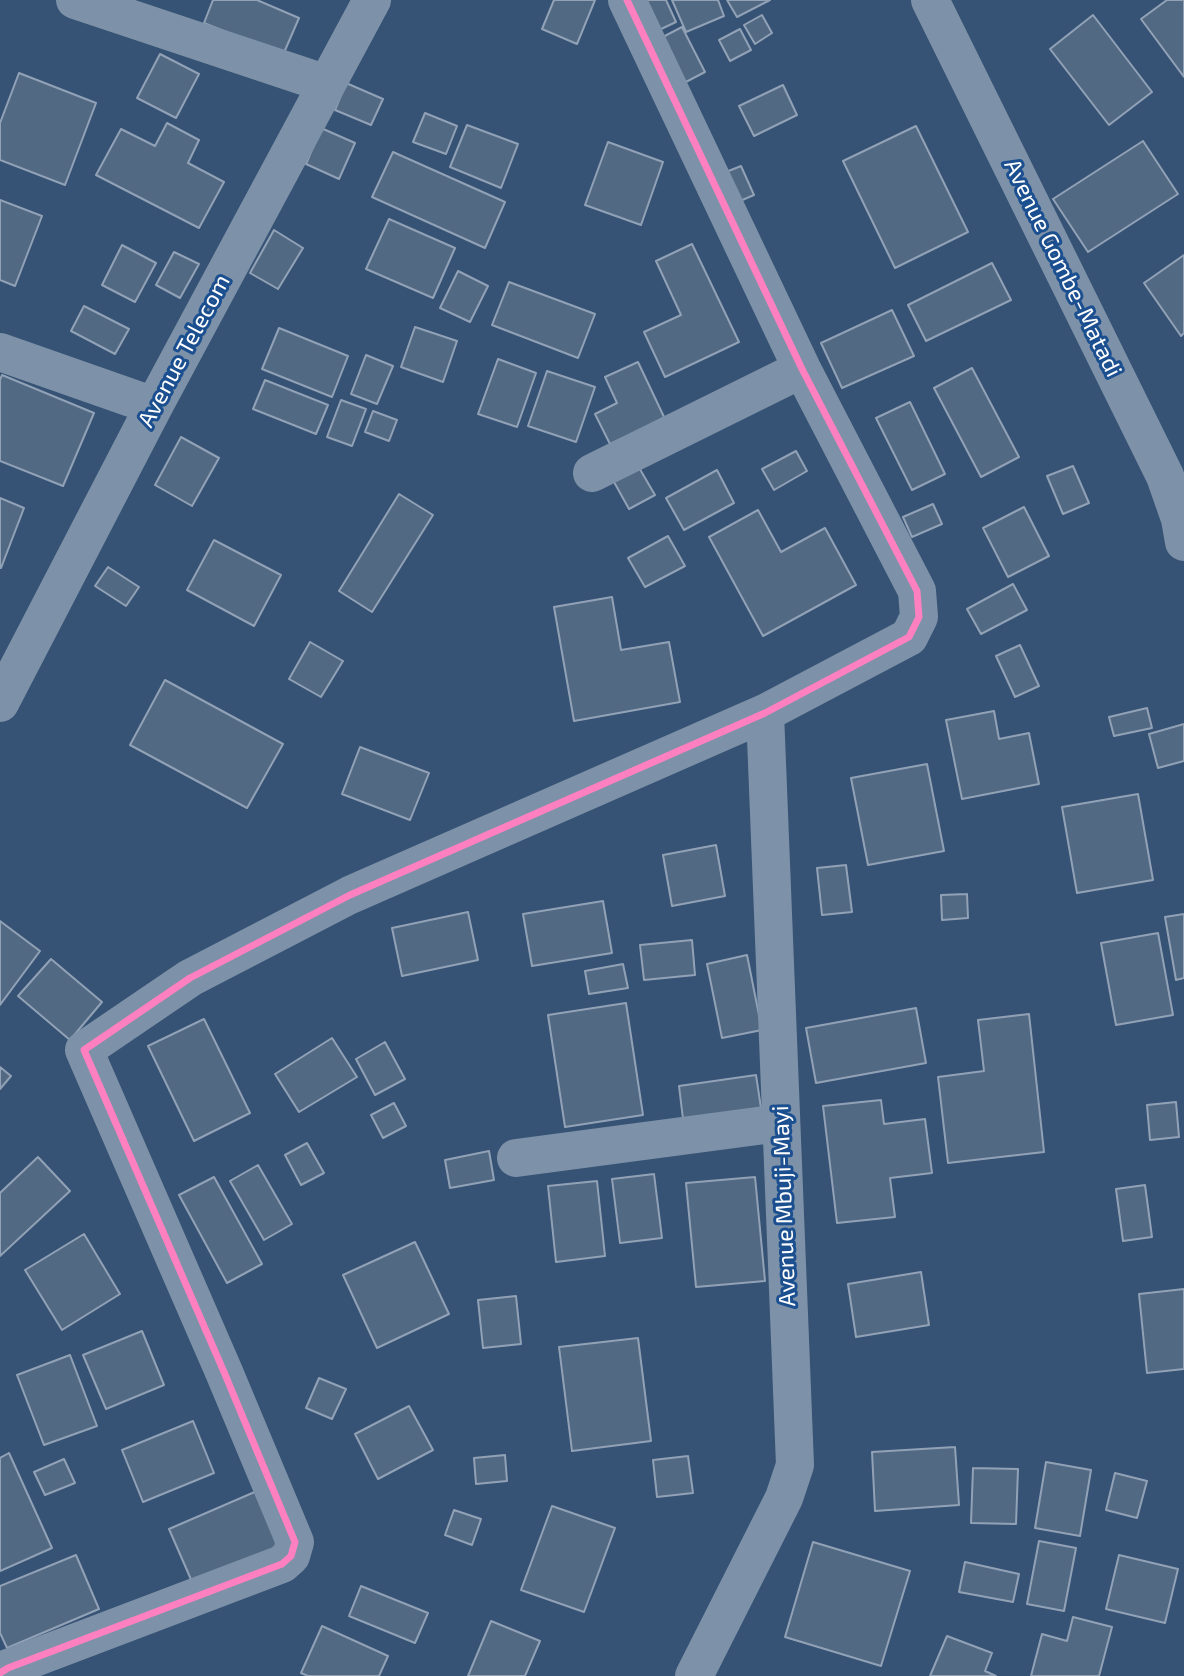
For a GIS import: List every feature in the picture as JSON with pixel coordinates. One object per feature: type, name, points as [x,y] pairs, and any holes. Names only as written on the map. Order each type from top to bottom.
[{"type":"street","points":[[75,0],[327,84]]},
{"type":"street","name":"Avenue Telecom","points":[[0,703],[154,406],[372,0]]},
{"type":"street","points":[[0,1673],[282,1564],[291,1556],[295,1542],[84,1050],[190,978],[350,895],[765,713],[909,637],[919,617],[917,591],[802,369],[626,0]]},
{"type":"street","name":"Avenue Gombe-Matadi","points":[[930,0],[1165,475],[1180,519],[1184,542]]},
{"type":"street","points":[[0,352],[154,406]]},
{"type":"street","points":[[592,473],[802,369]]},
{"type":"street","name":"Avenue Mbuji-Mayi","points":[[694,1676],[784,1497],[795,1465],[765,713]]},
{"type":"street","points":[[516,1158],[780,1123]]},
{"type":"building","points":[[213,0],[257,0],[299,18],[283,55],[204,23]]},
{"type":"building","points":[[554,0],[595,0],[577,44],[542,29]]},
{"type":"building","points":[[645,0],[666,0],[676,22],[659,30]]},
{"type":"building","points":[[672,0],[718,0],[724,16],[686,32]]},
{"type":"building","points":[[727,0],[770,0],[737,17]]},
{"type":"building","points":[[1167,0],[1184,0],[1184,77],[1141,19]]},
{"type":"building","points":[[762,15],[772,33],[755,44],[744,25]]},
{"type":"building","points":[[1093,15],[1152,92],[1109,125],[1050,49]]},
{"type":"building","points":[[682,27],[705,72],[682,84],[659,39]]},
{"type":"building","points":[[740,29],[751,50],[730,61],[719,40]]},
{"type":"building","points":[[160,54],[199,74],[176,118],[137,98]]},
{"type":"building","points":[[19,73],[96,103],[65,185],[0,160],[0,123]]},
{"type":"building","points":[[346,83],[383,99],[371,125],[335,110]]},
{"type":"building","points":[[783,85],[797,115],[754,136],[739,106]]},
{"type":"building","points":[[425,113],[457,126],[446,154],[413,142]]},
{"type":"building","points":[[167,123],[199,140],[188,163],[224,182],[199,228],[96,175],[121,129],[155,146]]},
{"type":"building","points":[[467,125],[518,144],[501,188],[450,167]]},
{"type":"building","points":[[916,126],[968,232],[895,268],[843,161]]},
{"type":"building","points":[[321,128],[355,143],[339,179],[306,164]]},
{"type":"building","points":[[1143,141],[1178,194],[1088,252],[1053,199]]},
{"type":"building","points":[[608,142],[663,162],[641,225],[585,205]]},
{"type":"building","points":[[393,152],[505,202],[485,248],[372,197]]},
{"type":"building","points":[[741,166],[754,195],[733,204],[721,174]]},
{"type":"building","points":[[0,200],[42,216],[15,286],[0,280]]},
{"type":"building","points":[[389,219],[455,248],[433,298],[366,269]]},
{"type":"building","points":[[274,230],[303,248],[278,289],[250,273]]},
{"type":"building","points":[[692,244],[739,342],[665,377],[644,332],[681,315],[656,261]]},
{"type":"building","points":[[122,245],[156,263],[135,302],[102,285]]},
{"type":"building","points":[[174,252],[199,264],[180,298],[156,285]]},
{"type":"building","points":[[1184,255],[1184,333],[1181,336],[1144,283]]},
{"type":"building","points":[[992,263],[1011,300],[926,341],[908,305]]},
{"type":"building","points":[[458,271],[488,286],[470,322],[440,308]]},
{"type":"building","points":[[509,282],[595,314],[578,358],[492,325]]},
{"type":"building","points":[[84,306],[129,329],[115,354],[71,331]]},
{"type":"building","points":[[892,310],[914,356],[842,388],[821,343]]},
{"type":"building","points":[[415,327],[457,341],[443,382],[401,367]]},
{"type":"building","points":[[279,328],[348,356],[332,397],[262,369]]},
{"type":"building","points":[[366,355],[393,366],[377,404],[351,394]]},
{"type":"building","points":[[498,359],[536,373],[517,427],[478,414]]},
{"type":"building","points":[[638,362],[665,419],[610,444],[595,414],[617,403],[605,377]]},
{"type":"building","points":[[972,368],[1019,457],[981,477],[934,388]]},
{"type":"building","points":[[547,371],[595,387],[576,442],[528,426]]},
{"type":"building","points":[[2,375],[94,413],[63,486],[0,461]]},
{"type":"building","points":[[265,380],[328,405],[316,434],[253,409]]},
{"type":"building","points":[[341,400],[366,409],[352,446],[327,437]]},
{"type":"building","points":[[910,402],[945,474],[912,490],[876,418]]},
{"type":"building","points":[[373,411],[397,420],[389,441],[365,432]]},
{"type":"building","points":[[181,437],[219,458],[192,506],[155,485]]},
{"type":"building","points":[[796,451],[807,471],[774,490],[762,469]]},
{"type":"building","points":[[634,459],[655,495],[629,509],[609,473]]},
{"type":"building","points":[[1073,466],[1089,503],[1063,514],[1047,476]]},
{"type":"building","points":[[717,470],[734,503],[684,530],[666,498]]},
{"type":"building","points":[[399,494],[433,515],[372,612],[339,591]]},
{"type":"building","points":[[0,498],[24,508],[1,568],[0,568]]},
{"type":"building","points":[[933,504],[942,524],[912,537],[903,517]]},
{"type":"building","points":[[1024,507],[1049,556],[1008,577],[983,528]]},
{"type":"building","points":[[758,510],[781,552],[825,528],[856,585],[763,636],[709,537]]},
{"type":"building","points":[[668,536],[685,566],[645,587],[628,558]]},
{"type":"building","points":[[214,540],[281,575],[254,626],[187,590]]},
{"type":"building","points":[[108,567],[139,587],[126,606],[95,586]]},
{"type":"building","points":[[1013,584],[1027,610],[981,634],[967,609]]},
{"type":"building","points":[[612,597],[621,650],[669,642],[680,702],[574,721],[554,607]]},
{"type":"building","points":[[310,642],[343,661],[321,697],[289,679]]},
{"type":"building","points":[[1020,645],[1039,686],[1015,697],[996,656]]},
{"type":"building","points":[[165,680],[283,744],[247,808],[130,745]]},
{"type":"building","points":[[1147,708],[1152,728],[1114,736],[1109,717]]},
{"type":"building","points":[[994,711],[999,739],[1029,733],[1039,784],[962,799],[946,720]]},
{"type":"building","points":[[1184,724],[1184,761],[1158,768],[1149,734]]},
{"type":"building","points":[[360,747],[429,773],[410,820],[342,794]]},
{"type":"building","points":[[927,764],[944,851],[868,865],[851,778]]},
{"type":"building","points":[[1138,794],[1153,880],[1077,893],[1062,807]]},
{"type":"building","points":[[716,845],[725,896],[672,906],[663,855]]},
{"type":"building","points":[[846,865],[852,912],[822,915],[817,868]]},
{"type":"building","points":[[967,894],[968,918],[942,920],[941,895]]},
{"type":"building","points":[[603,901],[612,953],[532,966],[523,914]]},
{"type":"building","points":[[468,912],[478,960],[402,976],[392,928]]},
{"type":"building","points":[[1184,914],[1184,978],[1176,980],[1165,917]]},
{"type":"building","points":[[0,921],[40,951],[0,1005]]},
{"type":"building","points":[[1158,933],[1173,1015],[1116,1025],[1101,943]]},
{"type":"building","points":[[692,940],[695,975],[644,980],[640,945]]},
{"type":"building","points":[[747,955],[762,1030],[722,1038],[707,964]]},
{"type":"building","points":[[51,959],[102,1002],[70,1040],[18,996]]},
{"type":"building","points":[[623,964],[628,988],[589,994],[585,971]]},
{"type":"building","points":[[626,1003],[643,1115],[565,1127],[548,1015]]},
{"type":"building","points":[[916,1008],[926,1063],[816,1083],[806,1028]]},
{"type":"building","points":[[1029,1014],[1044,1152],[948,1163],[938,1077],[984,1071],[978,1020]]},
{"type":"building","points":[[204,1019],[250,1113],[194,1141],[148,1046]]},
{"type":"building","points":[[332,1038],[357,1077],[299,1112],[275,1074]]},
{"type":"building","points":[[385,1042],[405,1079],[375,1095],[356,1059]]},
{"type":"building","points":[[0,1067],[11,1076],[0,1089]]},
{"type":"building","points":[[756,1075],[761,1108],[683,1119],[679,1086]]},
{"type":"building","points":[[881,1100],[884,1124],[925,1119],[932,1173],[890,1178],[895,1217],[837,1223],[823,1106]]},
{"type":"building","points":[[1176,1102],[1179,1137],[1150,1140],[1147,1105]]},
{"type":"building","points":[[394,1103],[406,1126],[383,1138],[371,1115]]},
{"type":"building","points":[[307,1143],[324,1173],[301,1185],[285,1155]]},
{"type":"building","points":[[489,1151],[494,1180],[450,1188],[445,1160]]},
{"type":"building","points":[[38,1157],[70,1191],[0,1256],[0,1193]]},
{"type":"building","points":[[258,1165],[292,1224],[264,1240],[230,1181]]},
{"type":"building","points":[[654,1174],[662,1238],[620,1243],[612,1179]]},
{"type":"building","points":[[214,1177],[262,1264],[227,1283],[179,1195]]},
{"type":"building","points":[[755,1177],[765,1281],[696,1287],[686,1183]]},
{"type":"building","points":[[597,1181],[605,1256],[556,1262],[548,1186]]},
{"type":"building","points":[[1145,1185],[1152,1237],[1123,1241],[1116,1189]]},
{"type":"building","points":[[84,1234],[120,1294],[62,1330],[25,1270]]},
{"type":"building","points":[[415,1242],[449,1314],[377,1348],[343,1275]]},
{"type":"building","points":[[921,1272],[929,1325],[856,1337],[848,1284]]},
{"type":"building","points":[[1184,1289],[1184,1369],[1147,1373],[1139,1294]]},
{"type":"building","points":[[516,1296],[521,1344],[483,1348],[478,1300]]},
{"type":"building","points":[[142,1331],[164,1385],[106,1409],[83,1355]]},
{"type":"building","points":[[638,1338],[651,1441],[572,1451],[559,1347]]},
{"type":"building","points":[[70,1355],[97,1426],[44,1445],[17,1375]]},
{"type":"building","points":[[319,1378],[346,1389],[332,1419],[306,1408]]},
{"type":"building","points":[[409,1406],[433,1450],[378,1479],[355,1434]]},
{"type":"building","points":[[193,1421],[214,1473],[143,1502],[122,1450]]},
{"type":"building","points":[[955,1447],[959,1505],[875,1511],[872,1452]]},
{"type":"building","points":[[9,1453],[52,1548],[0,1571],[0,1458]]},
{"type":"building","points":[[505,1455],[507,1481],[476,1484],[474,1458]]},
{"type":"building","points":[[688,1456],[693,1493],[657,1497],[653,1460]]},
{"type":"building","points":[[64,1459],[75,1483],[45,1495],[34,1472]]},
{"type":"building","points":[[1046,1462],[1091,1470],[1080,1536],[1035,1528]]},
{"type":"building","points":[[973,1468],[1018,1469],[1016,1524],[971,1523]]},
{"type":"building","points":[[1115,1473],[1147,1481],[1137,1518],[1106,1510]]},
{"type":"building","points":[[257,1491],[281,1546],[193,1584],[169,1529]]},
{"type":"building","points":[[552,1506],[615,1528],[584,1612],[521,1590]]},
{"type":"building","points":[[454,1510],[481,1519],[472,1545],[445,1535]]},
{"type":"building","points":[[1039,1541],[1076,1548],[1064,1611],[1027,1604]]},
{"type":"building","points":[[813,1542],[910,1571],[881,1666],[785,1637]]},
{"type":"building","points":[[76,1555],[99,1609],[7,1648],[0,1633],[0,1586]]},
{"type":"building","points":[[1119,1555],[1178,1569],[1165,1623],[1106,1609]]},
{"type":"building","points":[[965,1562],[1019,1574],[1013,1602],[959,1592]]},
{"type":"building","points":[[361,1586],[428,1613],[415,1643],[349,1616]]},
{"type":"building","points":[[1073,1617],[1112,1627],[1099,1676],[1031,1676],[1042,1634],[1067,1641]]},
{"type":"building","points":[[491,1621],[540,1641],[525,1676],[468,1676]]},
{"type":"building","points":[[322,1626],[388,1656],[379,1676],[308,1676],[301,1673]]},
{"type":"building","points":[[947,1636],[992,1653],[985,1671],[996,1676],[930,1676]]},
{"type":"cycle path","points":[[0,1673],[282,1564],[291,1556],[295,1542],[84,1050],[190,978],[350,895],[765,713],[909,637],[919,617],[917,591],[802,369],[627,0]]}]
